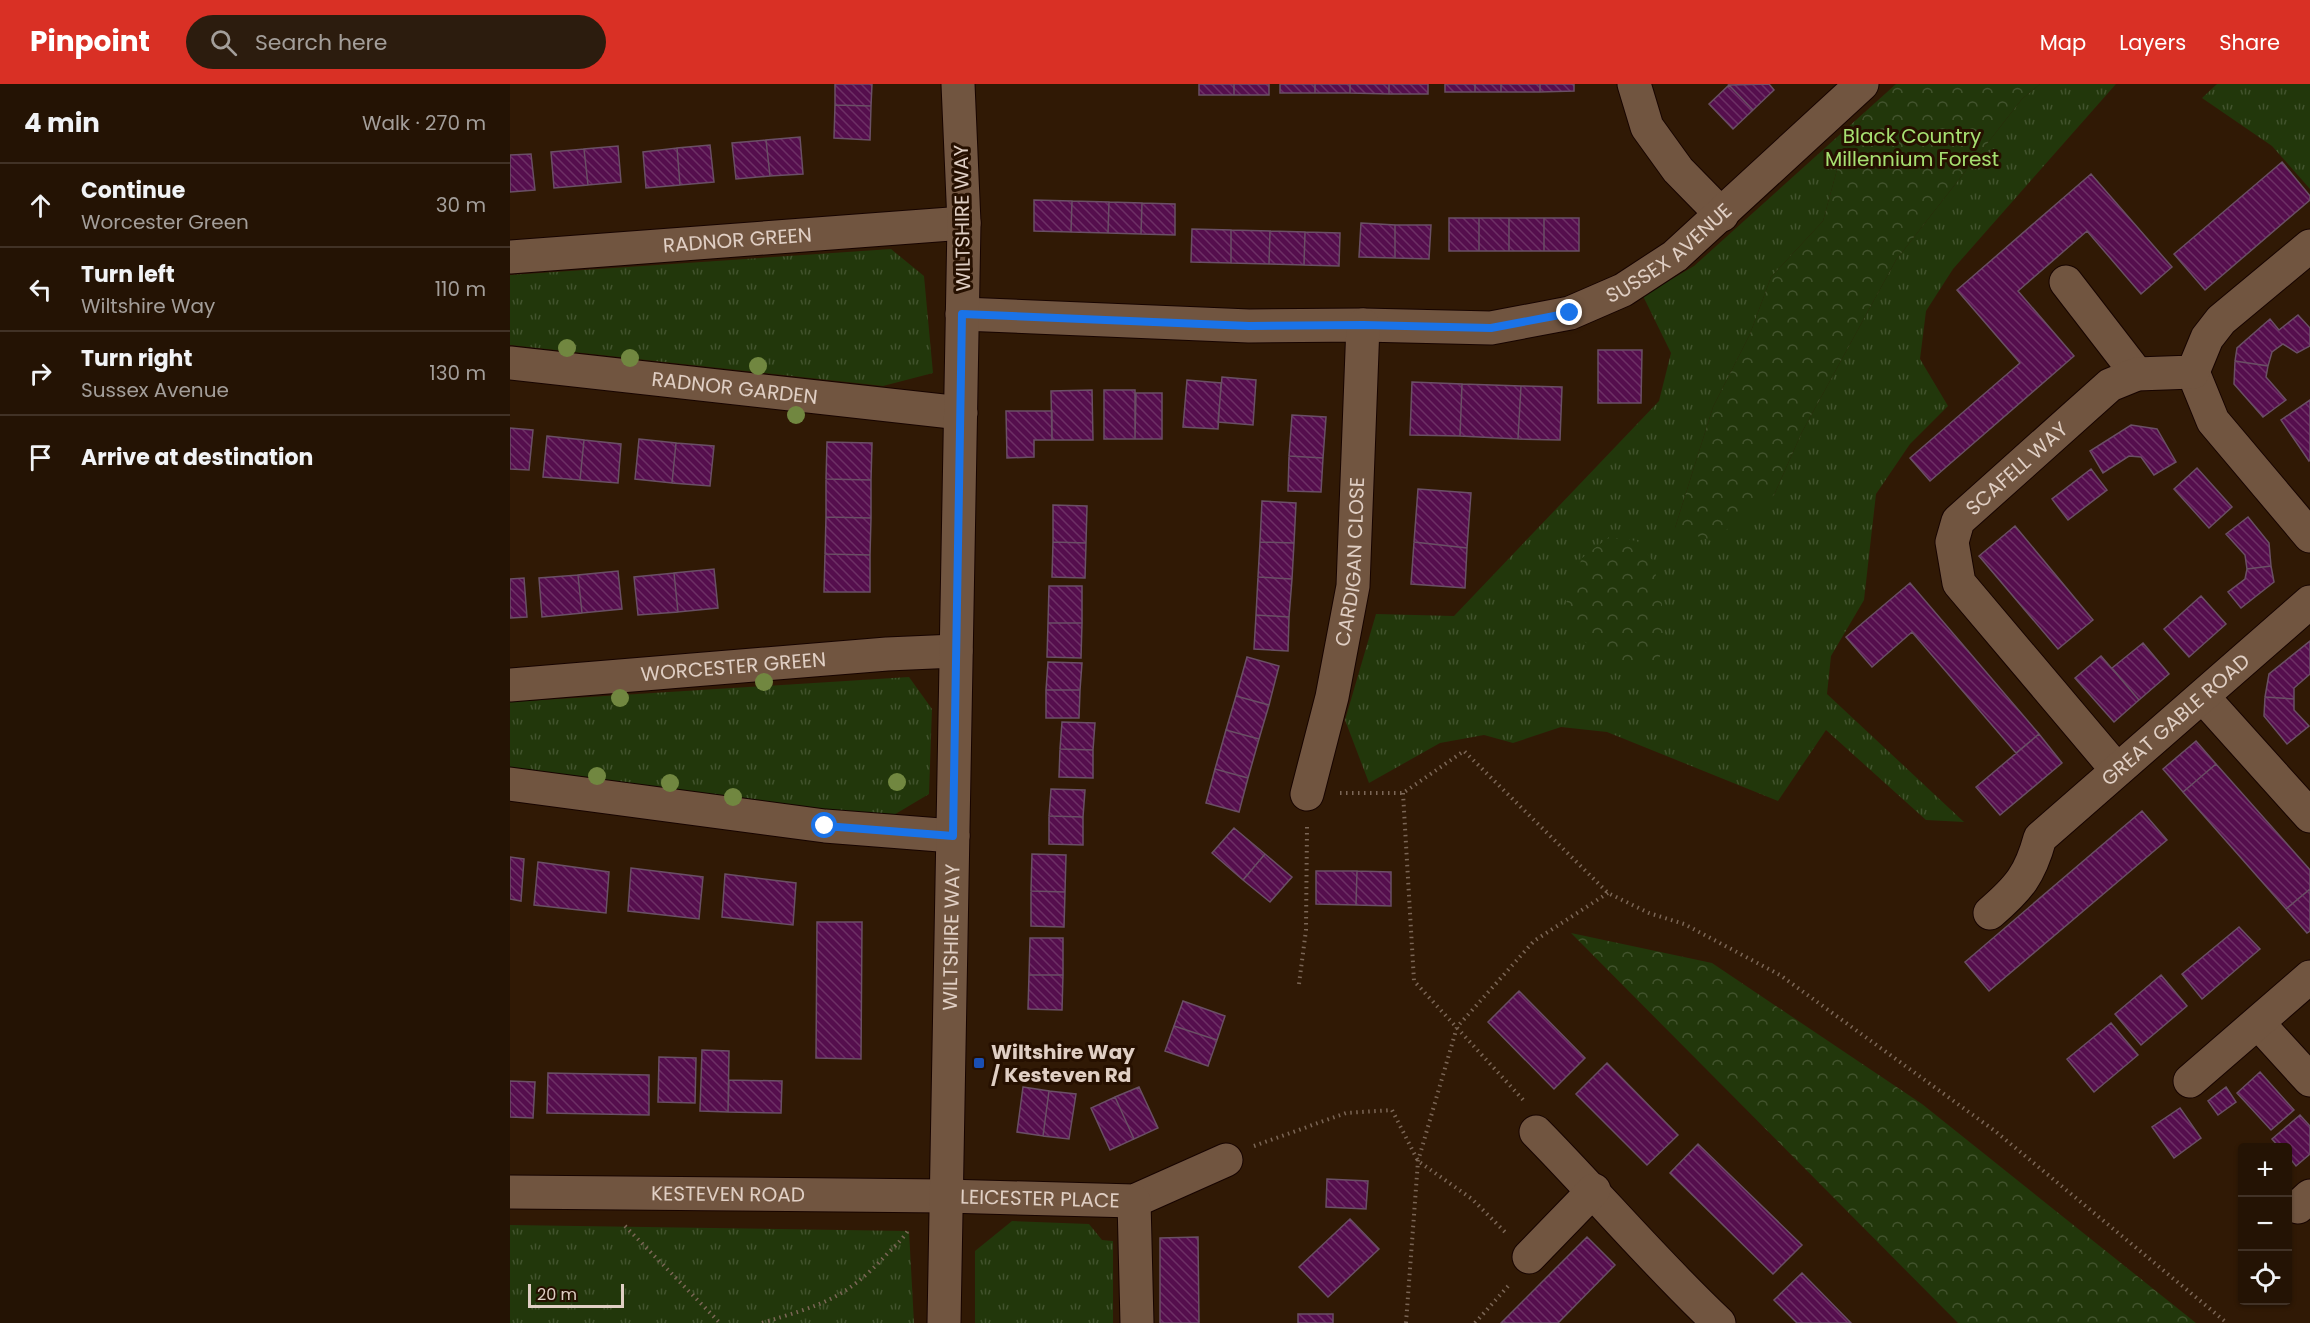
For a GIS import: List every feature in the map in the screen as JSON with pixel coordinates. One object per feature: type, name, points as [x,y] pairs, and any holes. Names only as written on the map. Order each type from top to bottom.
[{"type":"street","name":"WILTSHIRE WAY","points":[[944,1323],[964,224],[958,84]]},
{"type":"street","points":[[1634,84],[1647,127],[1678,170],[1722,215]]},
{"type":"street","name":"SUSSEX AVENUE","points":[[962,314],[1249,326],[1363,325],[1491,328],[1570,313],[1623,290],[1675,256],[1862,84]]},
{"type":"street","name":"RADNOR GREEN","points":[[510,257],[964,224]]},
{"type":"street","points":[[2310,246],[2221,320],[2207,338],[2193,372],[2213,422],[2310,536]]},
{"type":"street","points":[[2067,282],[2137,374]]},
{"type":"street","name":"CARDIGAN CLOSE","points":[[1307,794],[1332,697],[1353,586],[1363,325]]},
{"type":"street","name":"RADNOR GARDEN","points":[[510,363],[961,413]]},
{"type":"street","name":"SCAFELL WAY","points":[[2117,770],[1959,583],[1952,542],[1958,521],[1973,505],[2110,385],[2137,374],[2193,372]]},
{"type":"street","name":"GREAT GABLE ROAD","points":[[1990,913],[2009,898],[2032,869],[2040,838],[2310,602]]},
{"type":"street","name":"WORCESTER GREEN","points":[[510,685],[887,654],[956,651]]},
{"type":"street","points":[[2203,697],[2310,816]]},
{"type":"street","points":[[510,784],[825,826],[953,836]]},
{"type":"street","points":[[2190,1081],[2310,977]]},
{"type":"street","points":[[2258,1023],[2310,1080]]},
{"type":"street","points":[[1536,1132],[1594,1190],[1690,1296],[1719,1323]]},
{"type":"street","name":"LEICESTER PLACE","points":[[945,1196],[1134,1201],[1226,1160]]},
{"type":"street","points":[[1529,1257],[1594,1190]]},
{"type":"street","name":"KESTEVEN ROAD","points":[[510,1192],[945,1196]]},
{"type":"street","name":"LEICESTER PLACE","points":[[1134,1201],[1137,1323]]},
{"type":"path","points":[[1299,984],[1306,930],[1307,794],[1403,793],[1464,751],[1608,893],[1648,913],[1684,924],[1780,975],[1995,1131],[2227,1323]]},
{"type":"path","points":[[1403,793],[1414,981],[1539,1117],[1536,1132]]},
{"type":"path","points":[[1406,1323],[1418,1161],[1457,1027],[1534,941],[1608,893]]},
{"type":"path","points":[[1226,1160],[1268,1139],[1346,1113],[1392,1110],[1418,1161],[1472,1199],[1529,1257]]},
{"type":"path","points":[[594,1193],[720,1323]]},
{"type":"path","points":[[762,1323],[824,1304],[847,1292],[876,1266],[909,1231]]},
{"type":"path","points":[[1474,1323],[1505,1291]]},
{"type":"green space","name":"Black Country Millennium Forest","points":[[1896,84],[2040,84],[2022,99],[1896,260],[1802,432],[1774,495],[1711,541],[1675,528],[1713,407],[1750,334],[1771,277],[1823,221],[1838,166],[1866,111]]},
{"type":"green space","points":[[2040,84],[2116,84],[1953,269],[1926,311],[1920,359],[1948,406],[1910,444],[1876,494],[1864,600],[1831,656],[1827,694],[1964,822],[1926,820],[1826,730],[1778,801],[1607,732],[1561,727],[1513,743],[1484,735],[1440,743],[1369,783],[1345,720],[1376,614],[1454,616],[1659,401],[1671,353],[1643,296],[1694,266],[1866,111],[1838,166],[1823,221],[1771,277],[1750,334],[1713,407],[1675,528],[1774,495],[1802,432],[1896,260],[2022,99]]},
{"type":"green space","points":[[2217,84],[2310,84],[2310,189],[2272,146],[2202,98]]},
{"type":"green space","points":[[891,249],[924,276],[933,373],[883,386],[510,345],[510,275]]},
{"type":"green space","points":[[1609,537],[1637,541],[1652,560],[1661,596],[1665,633],[1659,661],[1628,671],[1585,642],[1566,600],[1582,558]]},
{"type":"green space","points":[[909,677],[932,709],[929,794],[887,819],[510,773],[510,702]]},
{"type":"green space","points":[[1571,933],[1712,963],[1922,1104],[2196,1323],[1958,1323]]},
{"type":"green space","points":[[1012,1221],[1089,1224],[1102,1240],[1113,1241],[1113,1323],[975,1323],[975,1251]]},
{"type":"green space","points":[[510,1225],[909,1231],[914,1323],[510,1323]]},
{"type":"building","points":[[835,84],[872,84],[871,106],[835,105]]},
{"type":"building","points":[[1199,84],[1234,84],[1234,95],[1199,95]]},
{"type":"building","points":[[1234,84],[1269,84],[1269,95],[1234,95]]},
{"type":"building","points":[[1280,84],[1315,84],[1315,93],[1280,93]]},
{"type":"building","points":[[1315,84],[1350,84],[1350,93],[1315,93]]},
{"type":"building","points":[[1350,84],[1389,84],[1389,94],[1350,93]]},
{"type":"building","points":[[1389,84],[1428,84],[1428,94],[1389,94]]},
{"type":"building","points":[[1445,84],[1475,84],[1475,92],[1445,92]]},
{"type":"building","points":[[1475,84],[1501,84],[1501,92],[1475,92]]},
{"type":"building","points":[[1501,84],[1540,84],[1540,92],[1501,92]]},
{"type":"building","points":[[1540,84],[1574,84],[1574,91],[1540,92]]},
{"type":"building","points":[[1769,84],[1774,90],[1753,110],[1729,85]]},
{"type":"building","points":[[1729,85],[1753,110],[1733,129],[1709,104]]},
{"type":"building","points":[[835,105],[871,106],[870,140],[834,138]]},
{"type":"building","points":[[800,137],[803,174],[770,176],[766,140]]},
{"type":"building","points":[[766,140],[770,176],[736,179],[732,143]]},
{"type":"building","points":[[710,145],[714,182],[680,185],[677,148]]},
{"type":"building","points":[[618,146],[621,182],[588,185],[584,149]]},
{"type":"building","points":[[677,148],[680,185],[646,188],[643,152]]},
{"type":"building","points":[[584,149],[588,185],[554,188],[551,152]]},
{"type":"building","points":[[531,154],[535,190],[510,192],[510,155]]},
{"type":"building","points":[[2282,162],[2310,196],[2310,200],[2205,290],[2174,254]]},
{"type":"building","points":[[2091,174],[2172,267],[2141,294],[2087,231],[2018,291],[2074,356],[1930,481],[1910,458],[2020,363],[1957,290]]},
{"type":"building","points":[[1034,200],[1072,201],[1071,232],[1034,231]]},
{"type":"building","points":[[1072,201],[1109,202],[1108,233],[1071,232]]},
{"type":"building","points":[[1109,202],[1142,203],[1141,234],[1108,233]]},
{"type":"building","points":[[1142,203],[1175,204],[1175,235],[1141,234]]},
{"type":"building","points":[[1449,218],[1479,218],[1479,251],[1449,251]]},
{"type":"building","points":[[1479,218],[1509,218],[1509,251],[1479,251]]},
{"type":"building","points":[[1509,218],[1544,218],[1544,251],[1509,251]]},
{"type":"building","points":[[1544,218],[1579,218],[1579,251],[1544,251]]},
{"type":"building","points":[[1361,223],[1395,225],[1395,258],[1359,257]]},
{"type":"building","points":[[1395,225],[1431,225],[1429,259],[1395,258]]},
{"type":"building","points":[[1192,229],[1231,230],[1231,263],[1191,262]]},
{"type":"building","points":[[1231,230],[1270,231],[1269,264],[1231,263]]},
{"type":"building","points":[[1270,231],[1305,232],[1304,265],[1269,264]]},
{"type":"building","points":[[1305,232],[1340,233],[1339,266],[1304,265]]},
{"type":"building","points":[[2298,315],[2310,328],[2310,346],[2297,353],[2283,344],[2272,352],[2268,366],[2235,361],[2237,348],[2270,319],[2279,330]]},
{"type":"building","points":[[1598,350],[1642,350],[1641,403],[1598,403]]},
{"type":"building","points":[[2235,361],[2268,366],[2266,377],[2286,400],[2263,417],[2234,384]]},
{"type":"building","points":[[1222,377],[1256,380],[1253,425],[1218,422]]},
{"type":"building","points":[[1187,380],[1221,383],[1218,429],[1183,427]]},
{"type":"building","points":[[1412,382],[1462,384],[1460,436],[1410,435]]},
{"type":"building","points":[[1462,384],[1521,386],[1518,439],[1460,436]]},
{"type":"building","points":[[1521,386],[1562,387],[1560,440],[1518,439]]},
{"type":"building","points":[[1092,390],[1093,440],[1052,440],[1051,391]]},
{"type":"building","points":[[1104,390],[1135,390],[1135,439],[1104,439]]},
{"type":"building","points":[[1136,393],[1162,393],[1162,439],[1135,439]]},
{"type":"building","points":[[2310,400],[2310,460],[2309,461],[2281,420]]},
{"type":"building","points":[[1006,411],[1052,411],[1052,440],[1034,440],[1034,457],[1007,458]]},
{"type":"building","points":[[1292,415],[1326,417],[1323,458],[1289,456]]},
{"type":"building","points":[[2131,425],[2157,429],[2176,462],[2154,475],[2141,457],[2129,456],[2103,473],[2090,451]]},
{"type":"building","points":[[510,428],[533,430],[529,470],[510,469]]},
{"type":"building","points":[[547,436],[584,440],[580,480],[543,477]]},
{"type":"building","points":[[639,439],[676,443],[672,483],[635,479]]},
{"type":"building","points":[[584,440],[621,444],[618,483],[580,480]]},
{"type":"building","points":[[827,442],[872,443],[871,480],[826,479]]},
{"type":"building","points":[[676,443],[714,446],[710,486],[672,483]]},
{"type":"building","points":[[1289,456],[1323,458],[1321,492],[1288,491]]},
{"type":"building","points":[[2197,468],[2232,507],[2209,528],[2174,489]]},
{"type":"building","points":[[2091,469],[2107,490],[2068,520],[2052,499]]},
{"type":"building","points":[[826,479],[871,480],[871,518],[826,517]]},
{"type":"building","points":[[1418,489],[1471,493],[1467,548],[1414,542]]},
{"type":"building","points":[[1262,501],[1296,503],[1294,543],[1260,542]]},
{"type":"building","points":[[1053,505],[1087,506],[1086,543],[1053,542]]},
{"type":"building","points":[[826,517],[871,518],[870,555],[825,554]]},
{"type":"building","points":[[2248,517],[2269,543],[2271,566],[2247,569],[2245,555],[2226,534]]},
{"type":"building","points":[[2015,526],[2093,620],[2058,649],[1979,556]]},
{"type":"building","points":[[1053,542],[1086,543],[1085,578],[1052,577]]},
{"type":"building","points":[[1260,542],[1294,543],[1292,579],[1258,577]]},
{"type":"building","points":[[1414,542],[1467,548],[1465,588],[1411,584]]},
{"type":"building","points":[[825,554],[870,555],[870,592],[824,592]]},
{"type":"building","points":[[2271,566],[2274,582],[2241,608],[2228,592],[2245,579],[2247,569]]},
{"type":"building","points":[[714,569],[718,608],[678,612],[674,573]]},
{"type":"building","points":[[618,571],[622,609],[582,613],[578,575]]},
{"type":"building","points":[[674,573],[678,612],[638,615],[634,577]]},
{"type":"building","points":[[578,575],[582,613],[542,617],[539,578]]},
{"type":"building","points":[[1258,577],[1292,579],[1289,617],[1256,615]]},
{"type":"building","points":[[524,578],[527,617],[510,618],[510,579]]},
{"type":"building","points":[[1910,583],[2039,734],[2016,753],[1912,632],[1872,667],[1846,637]]},
{"type":"building","points":[[1049,586],[1082,586],[1082,623],[1048,623]]},
{"type":"building","points":[[2201,596],[2226,624],[2189,657],[2164,629]]},
{"type":"building","points":[[1256,615],[1289,617],[1288,651],[1254,649]]},
{"type":"building","points":[[1048,623],[1082,623],[1081,658],[1047,657]]},
{"type":"building","points":[[2310,641],[2310,674],[2294,688],[2294,699],[2265,697],[2269,674]]},
{"type":"building","points":[[2143,643],[2169,674],[2139,700],[2112,668]]},
{"type":"building","points":[[2101,656],[2139,700],[2114,722],[2075,678]]},
{"type":"building","points":[[1247,657],[1279,666],[1269,705],[1236,696]]},
{"type":"building","points":[[1048,662],[1082,663],[1080,690],[1046,690]]},
{"type":"building","points":[[1046,690],[1080,690],[1079,718],[1046,718]]},
{"type":"building","points":[[1236,696],[1269,705],[1259,739],[1226,730]]},
{"type":"building","points":[[2265,697],[2294,699],[2294,710],[2309,726],[2287,744],[2264,716]]},
{"type":"building","points":[[1062,722],[1095,723],[1093,750],[1060,749]]},
{"type":"building","points":[[1226,730],[1259,739],[1248,778],[1215,769]]},
{"type":"building","points":[[2039,734],[2062,763],[2000,815],[1976,787]]},
{"type":"building","points":[[2196,741],[2216,764],[2183,792],[2163,769]]},
{"type":"building","points":[[1060,749],[1093,750],[1093,778],[1059,777]]},
{"type":"building","points":[[2216,764],[2310,870],[2310,889],[2286,909],[2183,792]]},
{"type":"building","points":[[1215,769],[1248,778],[1239,812],[1206,803]]},
{"type":"building","points":[[1051,789],[1085,790],[1083,817],[1049,816]]},
{"type":"building","points":[[2142,811],[2167,840],[1989,991],[1965,962]]},
{"type":"building","points":[[1049,816],[1083,817],[1083,845],[1049,844]]},
{"type":"building","points":[[1234,828],[1265,854],[1243,880],[1212,853]]},
{"type":"building","points":[[1032,854],[1066,855],[1065,892],[1031,891]]},
{"type":"building","points":[[1265,854],[1292,877],[1270,902],[1243,880]]},
{"type":"building","points":[[510,857],[524,859],[521,901],[510,899]]},
{"type":"building","points":[[538,862],[609,872],[606,913],[534,905]]},
{"type":"building","points":[[631,868],[703,877],[699,919],[628,911]]},
{"type":"building","points":[[1316,871],[1357,871],[1356,905],[1316,904]]},
{"type":"building","points":[[1357,871],[1391,872],[1391,906],[1356,905]]},
{"type":"building","points":[[725,874],[796,883],[793,925],[722,917]]},
{"type":"building","points":[[2310,889],[2310,931],[2307,933],[2286,909]]},
{"type":"building","points":[[1031,891],[1065,892],[1064,927],[1031,926]]},
{"type":"building","points":[[817,922],[862,922],[861,1059],[816,1058]]},
{"type":"building","points":[[2239,927],[2260,949],[2202,999],[2182,974]]},
{"type":"building","points":[[1030,938],[1063,938],[1063,975],[1029,975]]},
{"type":"building","points":[[1029,975],[1063,975],[1062,1010],[1028,1009]]},
{"type":"building","points":[[2161,975],[2187,1006],[2141,1045],[2115,1014]]},
{"type":"building","points":[[1519,991],[1585,1058],[1554,1089],[1488,1022]]},
{"type":"building","points":[[1183,1001],[1225,1016],[1217,1040],[1174,1026]]},
{"type":"building","points":[[2111,1023],[2138,1055],[2094,1092],[2067,1059]]},
{"type":"building","points":[[1174,1026],[1217,1040],[1208,1066],[1165,1051]]},
{"type":"building","points":[[702,1050],[729,1051],[728,1112],[700,1111]]},
{"type":"building","points":[[659,1057],[696,1058],[695,1103],[658,1102]]},
{"type":"building","points":[[1607,1063],[1678,1135],[1647,1165],[1576,1094]]},
{"type":"building","points":[[2260,1072],[2294,1110],[2271,1130],[2237,1093]]},
{"type":"building","points":[[548,1073],[649,1075],[649,1115],[547,1113]]},
{"type":"building","points":[[729,1080],[782,1081],[781,1113],[728,1112]]},
{"type":"building","points":[[510,1081],[535,1082],[533,1118],[510,1117]]},
{"type":"building","points":[[1023,1087],[1049,1091],[1043,1136],[1017,1132]]},
{"type":"building","points":[[1139,1087],[1158,1128],[1134,1139],[1115,1097]]},
{"type":"building","points":[[2226,1087],[2236,1102],[2218,1115],[2208,1101]]},
{"type":"building","points":[[1049,1091],[1076,1094],[1069,1139],[1043,1136]]},
{"type":"building","points":[[1115,1097],[1134,1139],[1110,1150],[1091,1108]]},
{"type":"building","points":[[2180,1108],[2201,1138],[2174,1158],[2152,1127]]},
{"type":"building","points":[[2300,1115],[2310,1126],[2310,1154],[2296,1166],[2292,1161],[2292,1143],[2276,1143],[2272,1139]]},
{"type":"building","points":[[1698,1144],[1802,1245],[1773,1274],[1670,1173]]},
{"type":"building","points":[[1327,1179],[1368,1181],[1366,1209],[1326,1207]]},
{"type":"building","points":[[1350,1219],[1379,1249],[1328,1297],[1299,1267]]},
{"type":"building","points":[[1198,1237],[1199,1323],[1160,1323],[1160,1238]]},
{"type":"building","points":[[1587,1237],[1615,1265],[1558,1323],[1501,1323]]},
{"type":"building","points":[[1802,1273],[1851,1323],[1797,1323],[1774,1300]]},
{"type":"building","points":[[1298,1314],[1333,1314],[1333,1323],[1298,1323]]},
{"type":"place","name":"Wiltshire Way / Kesteven Rd","points":[[979,1063]]},
{"type":"route","points":[[825,826],[953,836],[962,314],[1249,326],[1363,325],[1491,328],[1570,313]]}]
